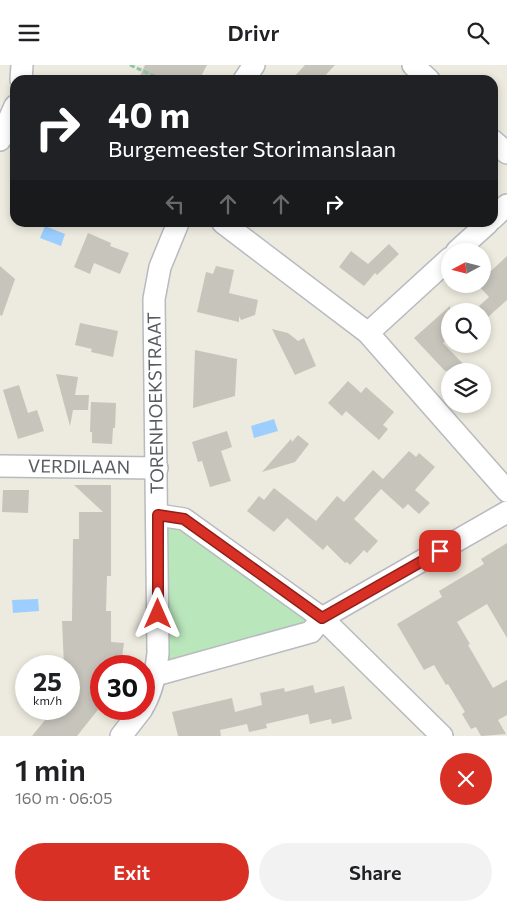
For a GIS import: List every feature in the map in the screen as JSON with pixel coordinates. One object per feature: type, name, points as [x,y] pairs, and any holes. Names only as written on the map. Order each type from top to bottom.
[{"type":"street","points":[[413,65],[424,75]]},
{"type":"street","points":[[0,140],[10,117]]},
{"type":"street","name":"TORENHOEKSTRAAT","points":[[155,678],[158,653],[158,515],[155,288],[160,267],[176,227]]},
{"type":"street","points":[[228,227],[368,333],[507,491]]},
{"type":"street","points":[[466,243],[484,227]]},
{"type":"street","points":[[368,333],[441,266]]},
{"type":"street","name":"VERDILAAN","points":[[0,466],[157,468]]},
{"type":"street","points":[[156,675],[311,632],[322,618],[507,512]]},
{"type":"street","points":[[158,515],[184,519],[322,618],[442,736]]},
{"type":"street","points":[[121,736],[133,720]]},
{"type":"path","points":[[130,65],[152,75]]},
{"type":"green space","points":[[167,520],[311,623],[172,662],[168,659]]},
{"type":"water","points":[[45,227],[65,234],[61,246],[40,238]]},
{"type":"water","points":[[274,419],[278,431],[254,438],[251,426]]},
{"type":"water","points":[[38,599],[39,611],[13,613],[12,600]]},
{"type":"building","points":[[145,65],[207,65],[202,75],[140,75]]},
{"type":"building","points":[[305,65],[335,65],[326,75],[296,75]]},
{"type":"building","points":[[88,233],[111,243],[110,246],[129,253],[120,274],[94,263],[90,274],[74,267]]},
{"type":"building","points":[[389,244],[399,254],[377,275],[375,273],[364,286],[339,267],[351,251],[368,264]]},
{"type":"building","points":[[507,256],[507,300],[491,314],[491,303],[482,303],[489,297],[485,293],[491,293],[491,271]]},
{"type":"building","points":[[0,266],[15,279],[2,316],[0,315]]},
{"type":"building","points":[[216,266],[234,270],[229,293],[258,300],[255,315],[241,320],[239,316],[239,322],[197,312],[206,272],[213,274]]},
{"type":"building","points":[[441,314],[441,353],[453,353],[462,363],[441,363],[441,367],[414,338]]},
{"type":"building","points":[[80,323],[118,331],[113,357],[91,352],[92,349],[75,345]]},
{"type":"building","points":[[272,329],[288,333],[298,341],[304,338],[316,366],[295,375]]},
{"type":"building","points":[[195,350],[237,359],[235,396],[193,408]]},
{"type":"building","points":[[56,374],[78,377],[75,395],[89,395],[88,410],[73,410],[70,426]]},
{"type":"building","points":[[348,381],[361,393],[366,387],[394,412],[383,425],[388,429],[379,440],[346,411],[342,416],[328,403]]},
{"type":"building","points":[[19,385],[28,413],[37,410],[44,431],[18,439],[3,390]]},
{"type":"building","points":[[91,402],[116,403],[112,444],[92,443],[92,432],[90,432]]},
{"type":"building","points":[[227,431],[232,447],[221,451],[231,481],[210,487],[202,461],[198,462],[192,442]]},
{"type":"building","points":[[298,435],[309,444],[295,462],[262,472],[291,439],[292,442]]},
{"type":"building","points":[[409,451],[416,457],[419,453],[435,467],[415,490],[430,503],[419,514],[408,504],[403,509],[381,489],[354,519],[378,541],[367,553],[364,550],[350,565],[347,562],[345,563],[327,545],[323,550],[287,518],[274,532],[247,511],[259,496],[264,500],[274,488],[316,521],[337,496],[344,502],[373,470],[383,479]]},
{"type":"building","points":[[74,485],[111,485],[111,576],[107,576],[106,611],[111,611],[111,642],[124,643],[122,655],[90,655],[90,720],[77,736],[32,736],[45,720],[80,720],[80,655],[64,655],[62,621],[72,621],[73,539],[79,539],[79,512],[103,512]]},
{"type":"building","points":[[3,490],[29,490],[28,513],[2,512]]},
{"type":"building","points":[[507,543],[507,638],[487,604],[457,622],[493,688],[507,680],[507,715],[498,720],[506,734],[481,736],[476,727],[471,729],[462,714],[465,712],[434,665],[424,670],[397,624],[442,597],[439,591],[484,564],[481,559]]},
{"type":"building","points":[[313,685],[315,693],[344,686],[352,719],[332,724],[331,719],[310,724],[308,714],[266,724],[267,728],[249,732],[247,724],[220,730],[221,736],[178,736],[172,712],[232,698],[235,712],[262,705],[260,693],[284,688],[285,692]]},
{"type":"route","points":[[158,614],[158,515],[184,519],[322,618],[440,551]]}]
